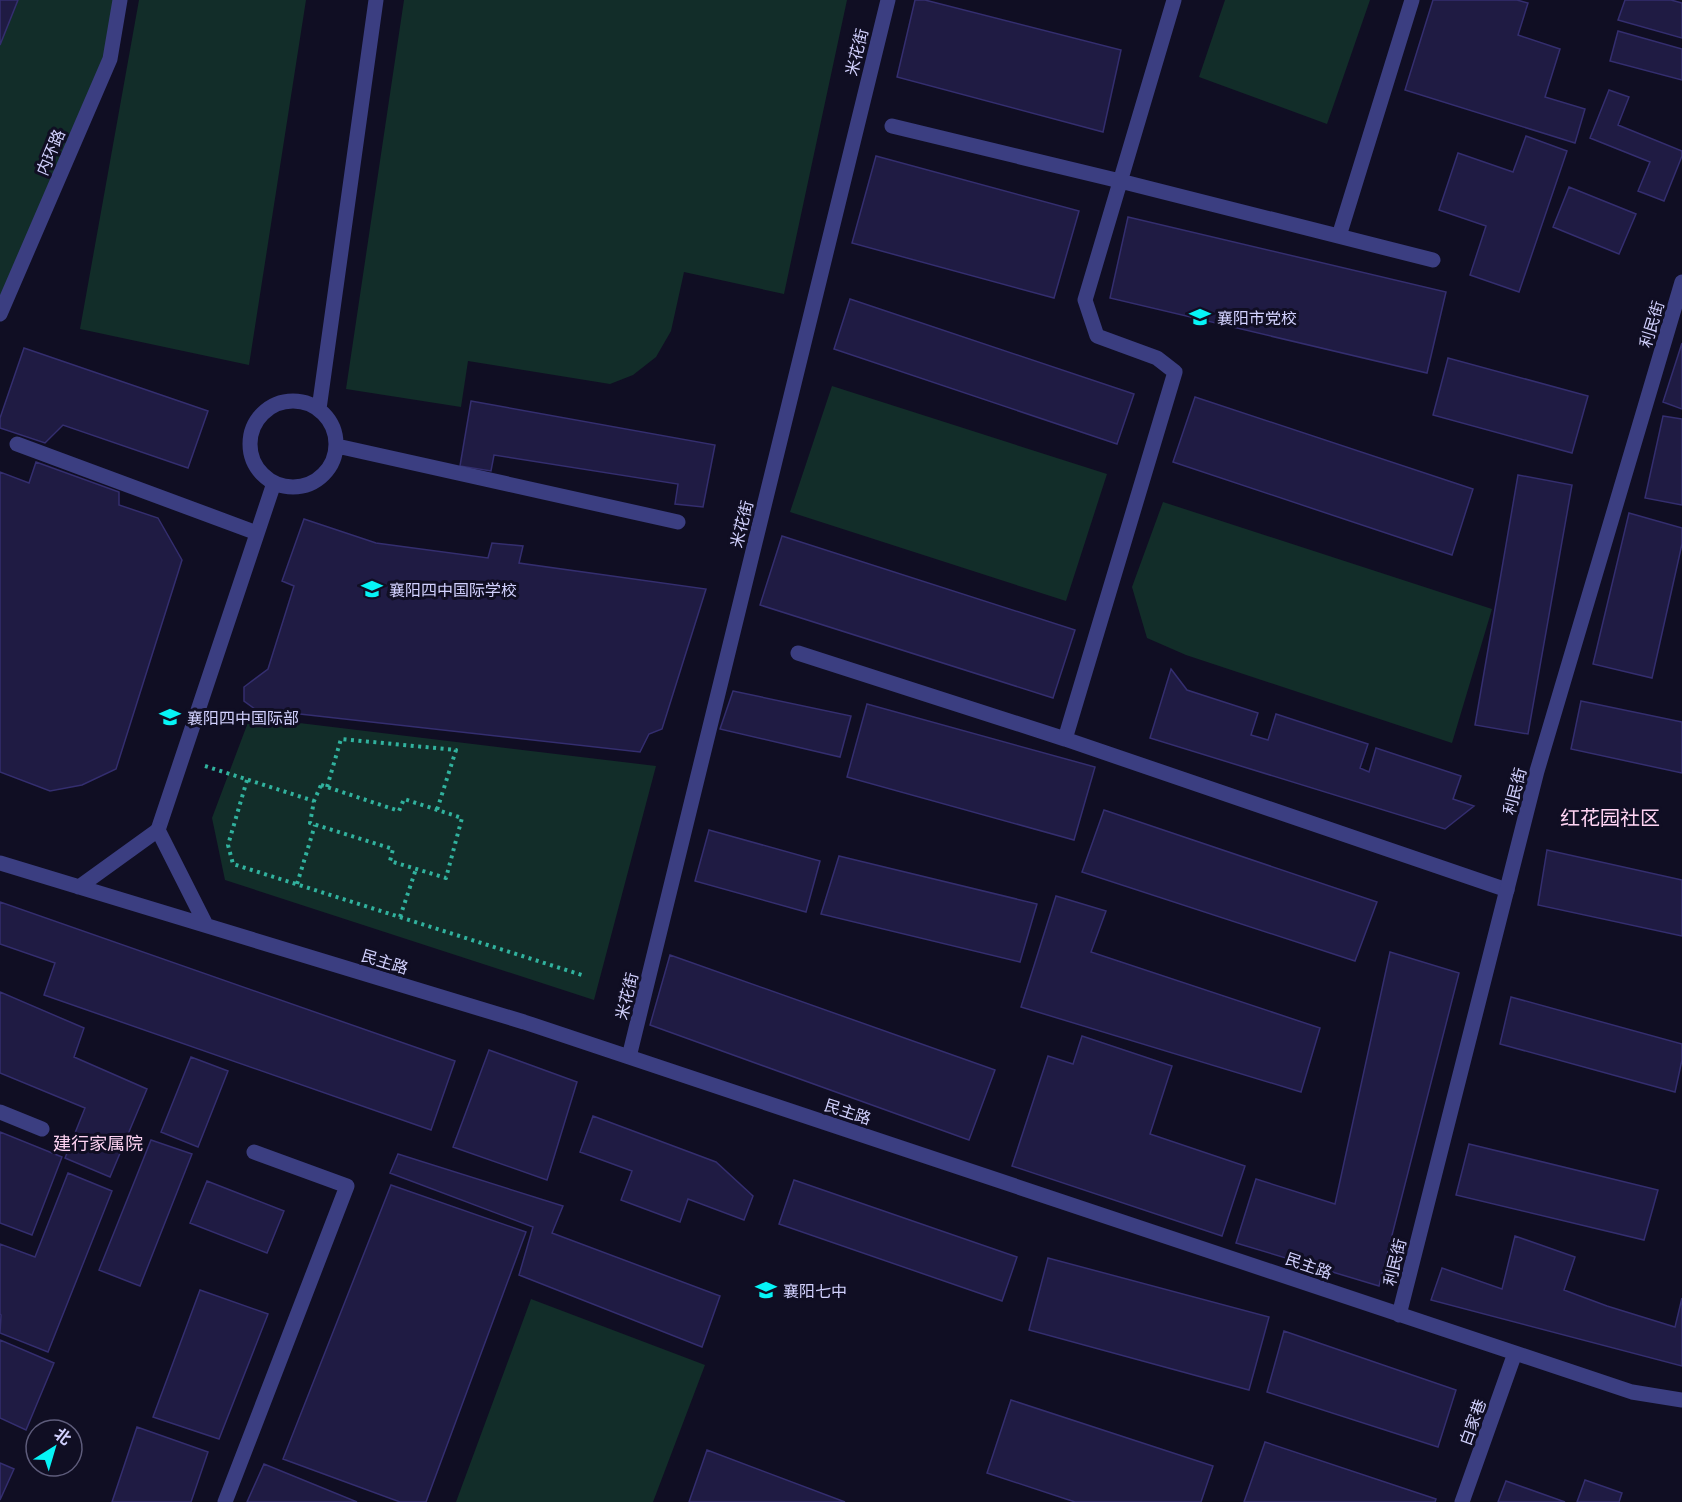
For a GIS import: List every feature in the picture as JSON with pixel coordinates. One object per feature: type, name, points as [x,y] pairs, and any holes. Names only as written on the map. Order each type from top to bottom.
[{"type":"street","name":"内环路","points":[[0,314],[110,59],[120,0]]},
{"type":"street","points":[[319,409],[376,0]]},
{"type":"street","name":"米花街","points":[[629,1057],[888,0]]},
{"type":"street","points":[[1065,740],[1175,372],[1157,358],[1097,336],[1085,300],[1174,0]]},
{"type":"street","points":[[1339,236],[1412,0]]},
{"type":"street","points":[[892,126],[1432,260]]},
{"type":"street","name":"利民街","points":[[1399,1315],[1537,771],[1682,282]]},
{"type":"street","points":[[292,400],[306,402],[319,409],[329,419],[335,432],[337,446],[334,460],[326,473],[315,482],[302,487],[287,487],[274,483],[262,475],[253,463],[249,449],[250,434],[255,421],[265,410],[278,403],[292,400]]},
{"type":"street","points":[[17,444],[257,533]]},
{"type":"street","points":[[337,446],[678,522]]},
{"type":"street","points":[[79,887],[158,830],[274,483]]},
{"type":"street","points":[[798,653],[1065,740],[1507,890]]},
{"type":"street","points":[[158,830],[206,926]]},
{"type":"street","name":"民主路","points":[[0,863],[524,1022],[1632,1392],[1682,1400]]},
{"type":"street","points":[[0,1112],[42,1129]]},
{"type":"street","points":[[225,1502],[347,1186],[254,1152]]},
{"type":"street","name":"白家巷","points":[[1462,1502],[1515,1353]]},
{"type":"path","points":[[327,787],[341,739],[456,750],[437,810]]},
{"type":"path","points":[[182,759],[314,801]]},
{"type":"path","points":[[247,780],[228,845],[233,864],[582,975]]},
{"type":"path","points":[[321,785],[327,787],[399,811],[404,799],[462,818],[446,878],[390,861],[393,849],[310,823],[314,801],[321,785]]},
{"type":"path","points":[[297,884],[315,825]]},
{"type":"path","points":[[400,917],[416,869]]},
{"type":"green space","points":[[0,0],[120,0],[110,59],[0,314]]},
{"type":"green space","points":[[139,0],[306,0],[249,365],[80,329]]},
{"type":"green space","points":[[404,0],[847,0],[784,294],[684,272],[671,331],[656,357],[633,375],[610,384],[468,361],[461,407],[346,389]]},
{"type":"green space","points":[[1225,0],[1370,0],[1327,124],[1199,77]]},
{"type":"green space","points":[[832,386],[1107,474],[1066,601],[790,512]]},
{"type":"green space","points":[[1163,502],[1492,609],[1452,743],[1186,655],[1147,638],[1132,587]]},
{"type":"green space","points":[[250,717],[656,766],[594,1000],[225,880],[212,818]]},
{"type":"green space","points":[[531,1299],[705,1365],[653,1502],[456,1502]]},
{"type":"building","points":[[0,0],[18,0],[0,45]]},
{"type":"building","points":[[915,0],[925,0],[1121,50],[1103,132],[897,77]]},
{"type":"building","points":[[1433,0],[1517,0],[1528,3],[1518,35],[1560,49],[1545,97],[1585,109],[1575,143],[1405,90]]},
{"type":"building","points":[[1625,0],[1671,0],[1682,3],[1682,38],[1618,20]]},
{"type":"building","points":[[1618,31],[1682,49],[1682,80],[1610,61]]},
{"type":"building","points":[[1609,90],[1629,97],[1618,125],[1682,151],[1664,201],[1638,191],[1650,162],[1590,138]]},
{"type":"building","points":[[1526,136],[1567,151],[1519,292],[1470,275],[1486,226],[1439,210],[1458,153],[1513,172]]},
{"type":"building","points":[[876,156],[1079,211],[1054,298],[852,243]]},
{"type":"building","points":[[1569,187],[1636,214],[1619,254],[1553,227]]},
{"type":"building","points":[[1128,217],[1446,292],[1427,373],[1110,298]]},
{"type":"building","points":[[850,299],[1134,394],[1117,444],[834,349]]},
{"type":"building","points":[[1682,343],[1682,409],[1663,402]]},
{"type":"building","points":[[24,348],[208,411],[188,468],[63,425],[45,443],[0,428],[0,418]]},
{"type":"building","points":[[1448,358],[1588,396],[1572,453],[1433,415]]},
{"type":"building","points":[[1195,397],[1473,489],[1452,555],[1173,462]]},
{"type":"building","points":[[471,401],[715,445],[703,507],[675,504],[678,484],[494,455],[491,471],[460,466]]},
{"type":"building","points":[[1663,416],[1682,419],[1682,505],[1645,498]]},
{"type":"building","points":[[36,462],[119,492],[119,505],[158,518],[182,560],[116,769],[82,785],[50,791],[0,772],[0,472],[29,483]]},
{"type":"building","points":[[1518,475],[1572,485],[1528,734],[1475,725]]},
{"type":"building","points":[[1629,513],[1682,528],[1682,544],[1652,678],[1593,664]]},
{"type":"building","points":[[304,519],[376,543],[488,558],[492,543],[523,546],[519,563],[706,589],[662,729],[649,734],[640,752],[255,709],[244,701],[244,687],[268,669],[294,586],[282,581]]},
{"type":"building","points":[[782,536],[1075,630],[1053,698],[760,605]]},
{"type":"building","points":[[1171,669],[1187,690],[1258,713],[1251,735],[1268,740],[1276,714],[1368,744],[1360,768],[1369,772],[1376,748],[1461,776],[1453,799],[1474,806],[1445,829],[1150,738]]},
{"type":"building","points":[[733,691],[851,716],[840,757],[720,729]]},
{"type":"building","points":[[1581,701],[1682,722],[1682,773],[1571,749]]},
{"type":"building","points":[[867,704],[1095,767],[1074,840],[847,777]]},
{"type":"building","points":[[1104,810],[1377,902],[1355,961],[1082,872]]},
{"type":"building","points":[[709,830],[820,861],[806,912],[695,881]]},
{"type":"building","points":[[1547,850],[1682,880],[1682,936],[1538,905]]},
{"type":"building","points":[[839,856],[1037,904],[1020,962],[821,914]]},
{"type":"building","points":[[1056,896],[1106,911],[1091,952],[1320,1028],[1301,1092],[1021,1007]]},
{"type":"building","points":[[0,902],[455,1061],[431,1130],[44,995],[55,963],[0,944]]},
{"type":"building","points":[[1390,952],[1459,973],[1379,1286],[1236,1243],[1256,1179],[1335,1204]]},
{"type":"building","points":[[670,955],[995,1070],[969,1140],[650,1025]]},
{"type":"building","points":[[0,992],[84,1028],[74,1057],[147,1089],[110,1177],[65,1158],[85,1108],[0,1073]]},
{"type":"building","points":[[1511,997],[1682,1044],[1682,1060],[1675,1092],[1500,1044]]},
{"type":"building","points":[[1082,1036],[1172,1066],[1150,1134],[1245,1166],[1222,1236],[1012,1166],[1048,1056],[1073,1064]]},
{"type":"building","points":[[489,1050],[577,1082],[547,1180],[453,1147]]},
{"type":"building","points":[[191,1057],[228,1071],[198,1147],[161,1132]]},
{"type":"building","points":[[593,1116],[716,1162],[753,1196],[744,1220],[688,1199],[680,1222],[621,1200],[632,1171],[580,1152]]},
{"type":"building","points":[[0,1132],[62,1157],[32,1235],[0,1223]]},
{"type":"building","points":[[151,1140],[192,1154],[140,1286],[99,1270]]},
{"type":"building","points":[[1469,1144],[1658,1190],[1644,1240],[1456,1195]]},
{"type":"building","points":[[398,1154],[563,1206],[552,1233],[720,1296],[702,1347],[519,1275],[533,1227],[390,1173]]},
{"type":"building","points":[[68,1173],[112,1191],[48,1352],[0,1333],[0,1244],[35,1257]]},
{"type":"building","points":[[794,1180],[1017,1257],[1002,1301],[779,1224]]},
{"type":"building","points":[[207,1181],[284,1211],[267,1253],[190,1223]]},
{"type":"building","points":[[391,1185],[526,1232],[426,1502],[400,1502],[283,1459]]},
{"type":"building","points":[[1515,1236],[1575,1257],[1564,1290],[1607,1306],[1675,1327],[1682,1298],[1682,1366],[1431,1300],[1442,1268],[1502,1289]]},
{"type":"building","points":[[1048,1258],[1269,1317],[1249,1390],[1029,1330]]},
{"type":"building","points":[[200,1290],[268,1314],[219,1439],[153,1417]]},
{"type":"building","points":[[1284,1331],[1456,1390],[1438,1447],[1267,1392]]},
{"type":"building","points":[[0,1340],[54,1363],[31,1418],[24,1418],[24,1429],[0,1418]]},
{"type":"building","points":[[1011,1400],[1213,1466],[1201,1502],[1075,1502],[987,1473]]},
{"type":"building","points":[[137,1427],[208,1452],[191,1502],[112,1502]]},
{"type":"building","points":[[1265,1442],[1436,1499],[1435,1502],[1244,1502]]},
{"type":"building","points":[[707,1450],[845,1502],[689,1502]]},
{"type":"building","points":[[0,1463],[14,1469],[0,1500]]},
{"type":"building","points":[[264,1464],[357,1502],[247,1502]]},
{"type":"building","points":[[1585,1480],[1622,1493],[1619,1502],[1577,1502]]},
{"type":"building","points":[[1506,1481],[1565,1502],[1498,1502]]},
{"type":"place","name":"襄阳市党校","points":[[1200,317]]},
{"type":"place","name":"襄阳四中国际学校","points":[[372,589]]},
{"type":"place","name":"襄阳四中国际部","points":[[170,717]]},
{"type":"place","name":"襄阳七中","points":[[766,1290]]},
{"type":"district","name":"红花园社区","points":[[1610,817]]},
{"type":"district","name":"建行家属院","points":[[98,1143]]}]
